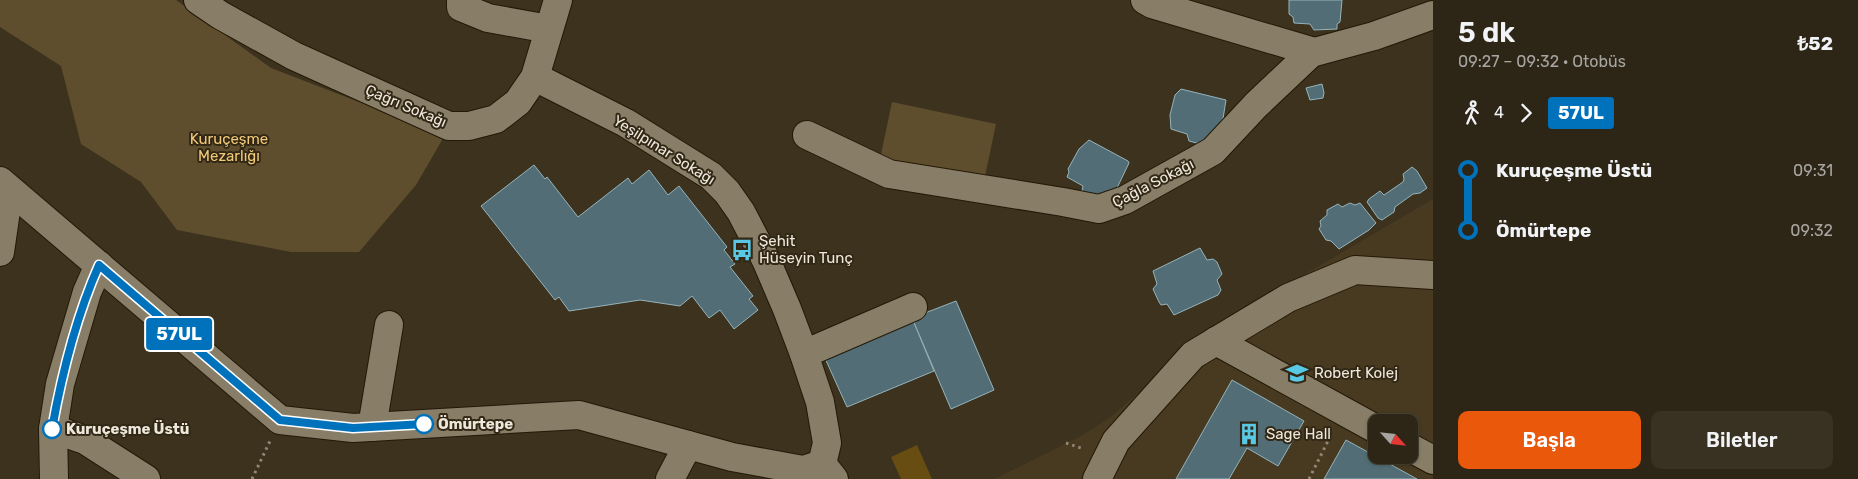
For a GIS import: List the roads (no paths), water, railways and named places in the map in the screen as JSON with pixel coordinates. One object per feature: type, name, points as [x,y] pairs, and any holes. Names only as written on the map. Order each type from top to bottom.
[{"type":"street","name":"Çağrı Sokağı","points":[[198,0],[220,15],[294,56],[449,126],[469,126],[496,119],[518,102],[535,77],[558,0]]},
{"type":"street","points":[[461,0],[461,7],[488,18],[549,29]]},
{"type":"street","points":[[1145,0],[1152,4],[1206,21],[1314,52]]},
{"type":"street","name":"Çağla Sokağı","points":[[807,135],[889,174],[1099,209],[1125,200],[1214,151],[1256,105],[1314,52],[1374,36],[1433,15]]},
{"type":"street","name":"Yeşilpınar Sokağı","points":[[535,77],[626,123],[710,176],[727,192],[741,212],[766,260],[804,354],[820,402],[827,443],[828,471]]},
{"type":"street","points":[[0,252],[5,185]]},
{"type":"street","points":[[5,185],[280,420],[353,428],[579,415],[732,457],[803,470],[828,471]]},
{"type":"street","points":[[54,479],[52,429],[60,384],[87,292],[99,265]]},
{"type":"street","points":[[1097,479],[1116,441],[1193,356],[1288,298],[1355,270],[1433,275]]},
{"type":"street","points":[[804,354],[913,307]]},
{"type":"street","points":[[372,426],[389,325]]},
{"type":"street","points":[[1216,342],[1368,425]]},
{"type":"street","points":[[52,429],[86,440],[146,479]]},
{"type":"street","points":[[670,479],[688,445]]},
{"type":"street","points":[[1418,452],[1433,460]]},
{"type":"place","name":"Şehit Hüseyin Tunç","points":[[742,250]]},
{"type":"place","name":"Robert Kolej","points":[[1297,373]]},
{"type":"place","name":"Ömürtepe","points":[[424,424]]},
{"type":"place","name":"Kuruçeşme Üstü","points":[[52,429]]},
{"type":"place","name":"Sage Hall","points":[[1249,434]]},
{"type":"park label","name":"Kuruçeşme Mezarlığı","points":[[229,148]]}]
